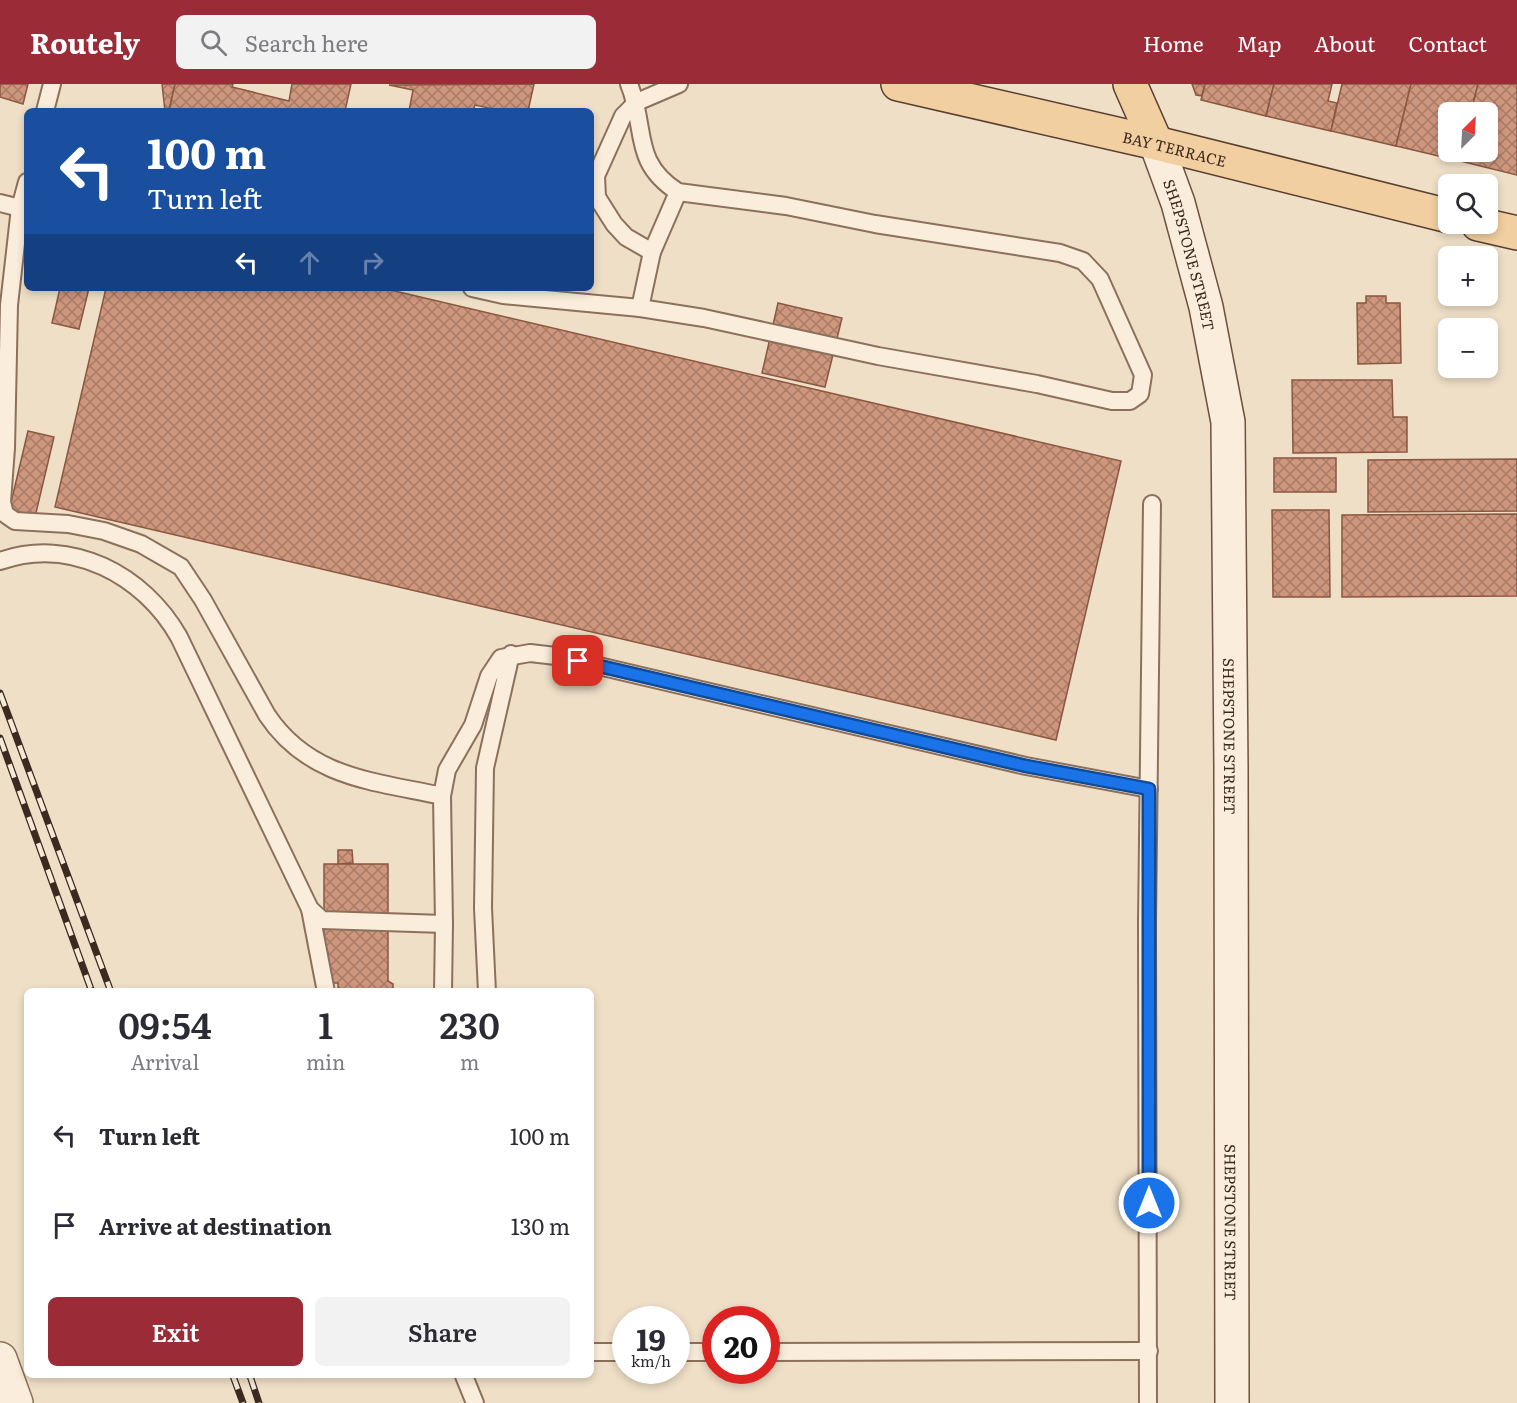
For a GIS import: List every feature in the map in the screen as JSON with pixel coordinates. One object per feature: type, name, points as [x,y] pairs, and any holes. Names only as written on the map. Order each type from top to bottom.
[{"type":"main road","name":"BAY TERRACE","points":[[898,84],[1156,142],[1438,213]]},
{"type":"main road","name":"SHEPSTONE STREET","points":[[1130,84],[1156,142],[1178,203],[1206,307],[1228,422],[1232,769],[1232,1403]]},
{"type":"main road","points":[[1498,229],[1517,233]]},
{"type":"main road","points":[[0,1359],[16,1403]]},
{"type":"lane","points":[[46,108],[52,84]]},
{"type":"lane","points":[[486,291],[504,295],[640,308],[704,318],[878,356],[1037,384],[1112,401],[1126,402],[1135,399],[1143,387],[1143,375],[1100,279],[1091,267],[1076,257],[874,225],[786,207],[678,192],[665,184],[647,162],[641,144],[637,102],[629,84]]},
{"type":"lane","points":[[651,252],[620,232],[597,196],[595,184],[617,124],[637,102],[679,84]]},
{"type":"lane","points":[[640,308],[651,252],[678,192]]},
{"type":"lane","points":[[24,193],[20,208],[9,305],[6,448],[2,502],[5,514],[15,521],[68,524],[104,531],[141,544],[182,567],[267,715],[278,732],[296,750],[316,764],[340,773],[442,796]]},
{"type":"lane","points":[[0,203],[20,208]]},
{"type":"lane","points":[[1148,1403],[1152,504]]},
{"type":"lane","points":[[0,561],[40,553],[85,560],[122,575],[156,603],[179,637],[310,909],[325,988]]},
{"type":"lane","points":[[487,988],[483,908],[485,768],[511,654]]},
{"type":"lane","points":[[443,988],[442,796],[447,770],[472,724],[489,676],[501,658],[511,654],[556,656],[1026,766],[1149,789]]},
{"type":"lane","points":[[310,909],[322,920],[444,924]]},
{"type":"lane","points":[[780,1352],[1149,1351]]},
{"type":"lane","points":[[594,1352],[612,1352]]},
{"type":"lane","points":[[465,1378],[475,1403]]},
{"type":"building","points":[[0,84],[28,84],[23,104],[0,97]]},
{"type":"building","points":[[162,84],[175,84],[170,108],[165,108]]},
{"type":"building","points":[[175,84],[233,84],[232,87],[289,101],[292,84],[351,84],[346,108],[170,108]]},
{"type":"building","points":[[534,84],[529,108],[489,108],[475,105],[474,108],[410,108],[413,90],[389,85]]},
{"type":"building","points":[[1192,84],[1205,84],[1202,96],[1196,95]]},
{"type":"building","points":[[1205,84],[1274,84],[1266,116],[1201,100]]},
{"type":"building","points":[[1274,84],[1332,84],[1328,101],[1337,103],[1331,131],[1266,116]]},
{"type":"building","points":[[1342,84],[1411,84],[1396,146],[1331,131]]},
{"type":"building","points":[[1411,84],[1478,84],[1474,102],[1438,102],[1438,156],[1396,146]]},
{"type":"building","points":[[1478,84],[1517,84],[1517,175],[1464,162],[1498,162],[1498,102],[1474,102]]},
{"type":"building","points":[[59,291],[88,291],[79,329],[52,323]]},
{"type":"building","points":[[105,291],[395,291],[1121,461],[1056,740],[55,507]]},
{"type":"building","points":[[1366,296],[1386,296],[1386,303],[1400,303],[1401,363],[1358,364],[1357,303],[1366,303]]},
{"type":"building","points":[[778,303],[842,318],[825,387],[762,373]]},
{"type":"building","points":[[1292,380],[1392,380],[1393,417],[1407,417],[1407,452],[1293,453]]},
{"type":"building","points":[[28,431],[54,437],[35,517],[9,511]]},
{"type":"building","points":[[1274,458],[1336,458],[1336,492],[1274,492]]},
{"type":"building","points":[[1517,459],[1517,511],[1368,512],[1368,460]]},
{"type":"building","points":[[1272,510],[1329,510],[1330,597],[1273,597]]},
{"type":"building","points":[[1517,514],[1517,596],[1342,597],[1342,515]]},
{"type":"building","points":[[338,850],[352,850],[353,863],[338,864]]},
{"type":"building","points":[[324,864],[388,864],[388,981],[393,984],[393,988],[338,988],[338,983],[324,983]]},
{"type":"railway","points":[[0,693],[110,988]]},
{"type":"railway","points":[[0,738],[91,988]]},
{"type":"railway","points":[[234,1378],[243,1403]]},
{"type":"railway","points":[[251,1378],[259,1403]]},
{"type":"route","points":[[578,661],[1026,766],[1149,789],[1149,1203]]}]
